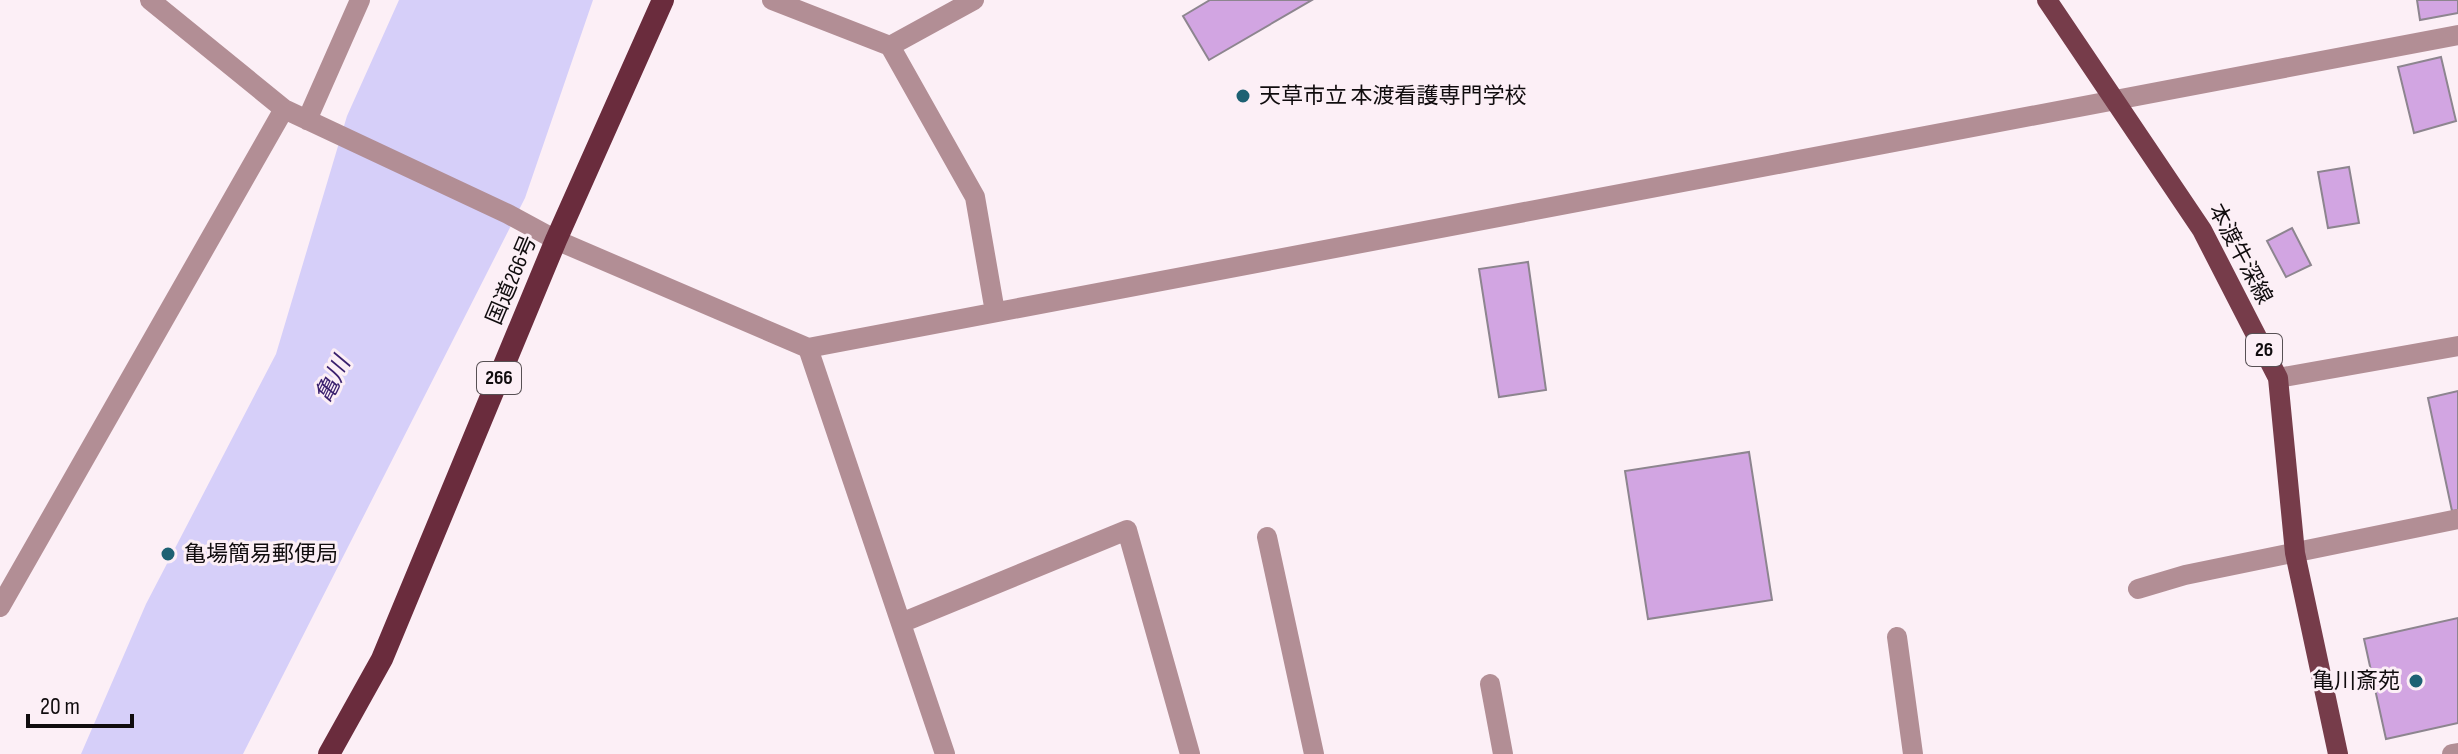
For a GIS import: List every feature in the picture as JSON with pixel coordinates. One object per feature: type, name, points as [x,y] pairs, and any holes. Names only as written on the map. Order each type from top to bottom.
[{"type":"highway","name":"国道266号","points":[[329,754],[382,659],[556,240],[663,0]]},
{"type":"main road","name":"本渡牛深線","points":[[2047,0],[2202,230],[2278,378],[2295,553],[2338,754]]},
{"type":"street","points":[[150,0],[284,109],[508,214],[556,240],[808,348],[2458,35]]},
{"type":"street","points":[[307,120],[360,0]]},
{"type":"street","points":[[772,0],[890,46],[975,197],[995,312]]},
{"type":"street","points":[[890,46],[974,0]]},
{"type":"street","points":[[0,607],[284,109]]},
{"type":"street","points":[[2278,378],[2458,346]]},
{"type":"street","points":[[808,348],[945,754]]},
{"type":"street","points":[[2138,589],[2185,575],[2458,519]]},
{"type":"street","points":[[901,623],[1127,530],[1190,754]]},
{"type":"street","points":[[1267,537],[1314,754]]},
{"type":"street","points":[[1897,637],[1913,754]]},
{"type":"street","points":[[1490,684],[1503,754]]},
{"type":"water","name":"亀川","points":[[399,0],[593,0],[525,198],[243,754],[81,754],[146,604],[276,354],[347,116]]},
{"type":"building","points":[[1210,0],[1312,0],[1209,60],[1183,16]]},
{"type":"building","points":[[2417,0],[2458,0],[2458,13],[2420,20]]},
{"type":"building","points":[[2441,57],[2456,121],[2414,133],[2398,67]]},
{"type":"building","points":[[2349,167],[2359,223],[2328,228],[2318,172]]},
{"type":"building","points":[[2292,228],[2311,265],[2286,277],[2267,241]]},
{"type":"building","points":[[1528,262],[1546,390],[1499,397],[1479,269]]},
{"type":"building","points":[[2458,391],[2458,510],[2452,511],[2428,398]]},
{"type":"building","points":[[1749,452],[1772,600],[1648,619],[1625,471]]},
{"type":"building","name":"亀川斎苑","points":[[2458,618],[2458,723],[2386,739],[2364,639]]},
{"type":"place","name":"天草市立 本渡看護専門学校","points":[[1243,96]]},
{"type":"place","name":"亀場簡易郵便局","points":[[168,554]]},
{"type":"place","name":"亀川斎苑","points":[[2416,681]]}]
